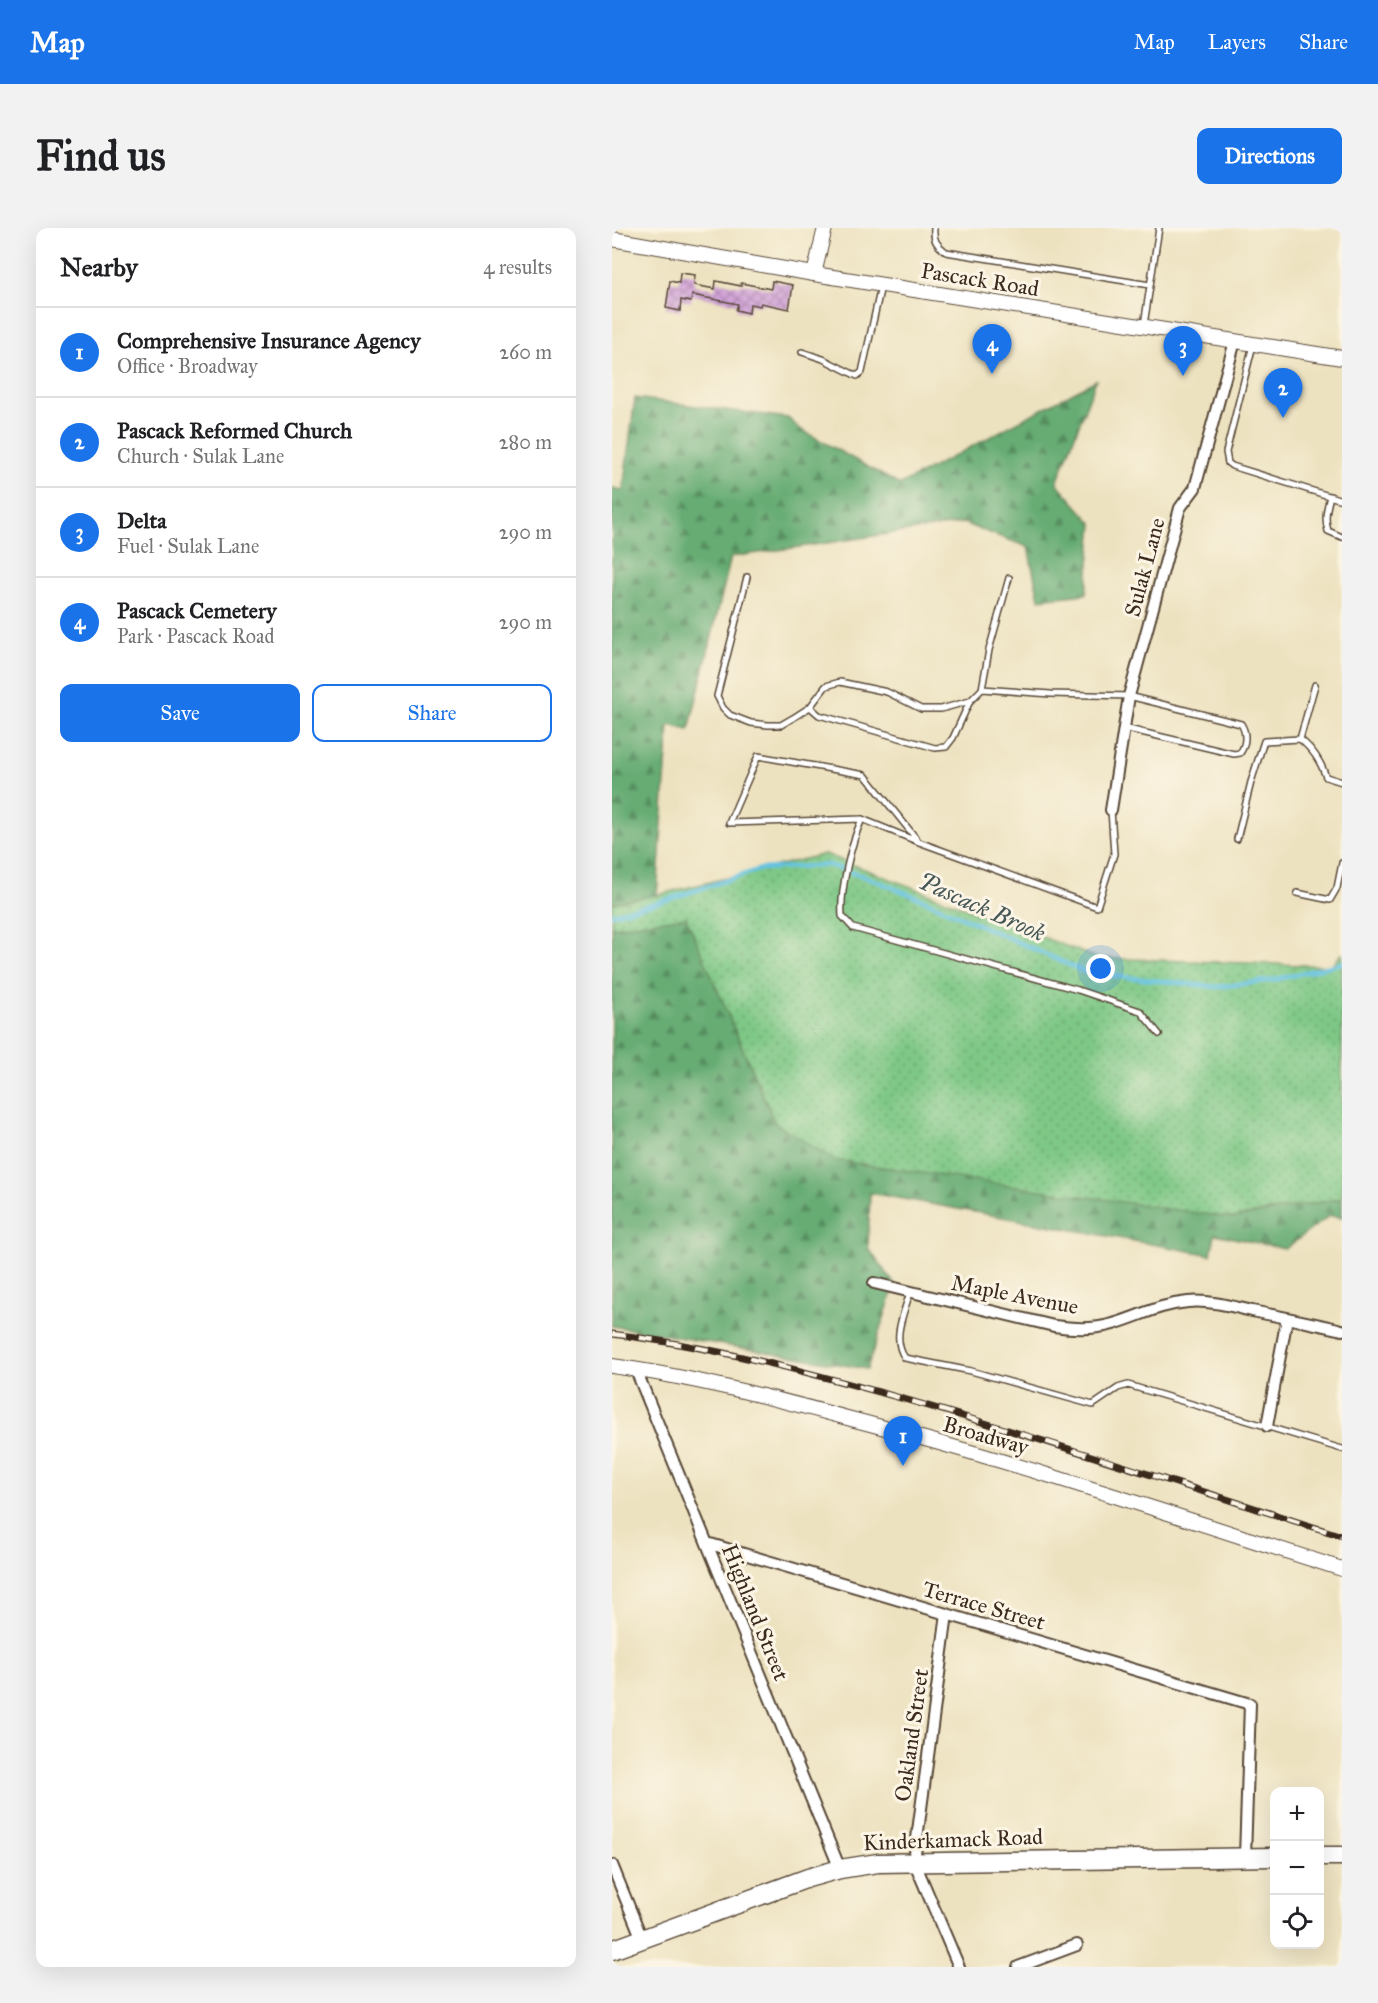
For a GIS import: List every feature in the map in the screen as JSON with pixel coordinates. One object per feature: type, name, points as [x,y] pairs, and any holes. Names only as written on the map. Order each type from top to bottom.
[{"type":"main road","points":[[1324,1856],[1342,1856]]},
{"type":"main road","name":"Kinderkamack Road","points":[[612,1950],[808,1878],[840,1869],[878,1863],[1270,1857]]},
{"type":"street","points":[[814,274],[825,228]]},
{"type":"street","name":"Pascack Road","points":[[612,239],[814,274],[1342,358]]},
{"type":"street","name":"Sulak Lane","points":[[1111,810],[1129,696],[1180,508],[1195,488],[1235,341]]},
{"type":"street","name":"Maple Avenue","points":[[874,1283],[1073,1329],[1114,1324],[1146,1310],[1168,1304],[1191,1302],[1213,1303],[1342,1330]]},
{"type":"street","points":[[1267,1426],[1287,1318]]},
{"type":"street","name":"Broadway","points":[[612,1366],[697,1381],[902,1432],[1022,1466],[1342,1569]]},
{"type":"street","name":"Highland Street","points":[[636,1370],[840,1869]]},
{"type":"street","name":"Terrace Street","points":[[706,1543],[1250,1704],[1245,1857]]},
{"type":"street","name":"Oakland Street","points":[[914,1861],[947,1614]]},
{"type":"street","points":[[914,1861],[959,1967]]},
{"type":"street","points":[[612,1866],[642,1939]]},
{"type":"street","points":[[1018,1967],[1077,1945]]},
{"type":"lane","points":[[934,228],[933,237],[937,245],[946,252],[1150,285]]},
{"type":"lane","points":[[1144,327],[1159,228]]},
{"type":"lane","points":[[802,352],[823,359],[857,376],[862,372],[882,285]]},
{"type":"lane","points":[[1253,344],[1226,452],[1228,463],[1342,500]]},
{"type":"lane","points":[[1330,496],[1325,513],[1326,525],[1328,531],[1342,537]]},
{"type":"lane","points":[[747,577],[717,696],[723,708],[730,715],[751,723],[781,725],[810,707],[825,686],[840,682],[887,692],[921,709],[941,709],[970,701]]},
{"type":"lane","points":[[810,707],[819,715],[935,748],[946,747],[953,738],[970,701],[982,689],[989,650],[1009,578]]},
{"type":"lane","points":[[1300,739],[1315,685]]},
{"type":"lane","points":[[982,689],[1129,696],[1241,724],[1245,730],[1243,749],[1240,753],[1234,754],[1124,728]]},
{"type":"lane","points":[[1237,839],[1264,741],[1300,739],[1321,762],[1326,777],[1342,782]]},
{"type":"lane","points":[[919,842],[865,776],[758,756],[729,823],[862,819],[919,842],[1097,907],[1114,854],[1111,810]]},
{"type":"lane","points":[[862,819],[841,903],[842,916],[853,927],[1078,990],[1140,1011],[1159,1034]]},
{"type":"lane","points":[[1297,893],[1330,900],[1336,888],[1342,863]]},
{"type":"lane","points":[[910,1292],[898,1338],[899,1350],[905,1358],[972,1371],[1092,1405],[1118,1388],[1128,1385],[1342,1449]]},
{"type":"green space","points":[[1096,380],[1057,483],[1093,524],[1086,594],[1039,599],[1028,547],[963,523],[731,557],[689,730],[669,725],[657,895],[612,903],[612,488],[623,490],[635,398],[788,418],[800,429],[900,485]]},
{"type":"green space","points":[[825,854],[1097,958],[1330,966],[1342,954],[1342,1198],[1232,1218],[834,1160],[775,1123],[686,917],[612,927],[612,903],[657,895]]},
{"type":"green space","points":[[686,917],[775,1123],[1232,1218],[1342,1198],[1342,1217],[1329,1216],[1285,1249],[1215,1234],[1211,1255],[870,1193],[868,1248],[895,1285],[867,1369],[612,1326],[612,927]]},
{"type":"building","points":[[680,273],[695,275],[694,285],[715,289],[716,281],[771,289],[772,281],[793,285],[789,309],[761,303],[760,306],[750,304],[749,313],[736,310],[738,304],[692,295],[691,302],[681,300],[680,311],[666,308],[670,281],[679,283]]},
{"type":"waterway","name":"Pascack Brook","points":[[612,914],[660,902],[761,869],[829,865],[924,900],[1087,973],[1217,987],[1274,980],[1342,963]]},
{"type":"railway","points":[[612,1334],[686,1345],[868,1389],[1014,1432],[1342,1536]]},
{"type":"place","name":"Pascack Cemetery","points":[[992,374]]},
{"type":"place","name":"Delta","points":[[1183,376]]},
{"type":"place","name":"Pascack Reformed Church","points":[[1283,418]]},
{"type":"place","name":"Comprehensive Insurance Agency","points":[[903,1466]]}]
